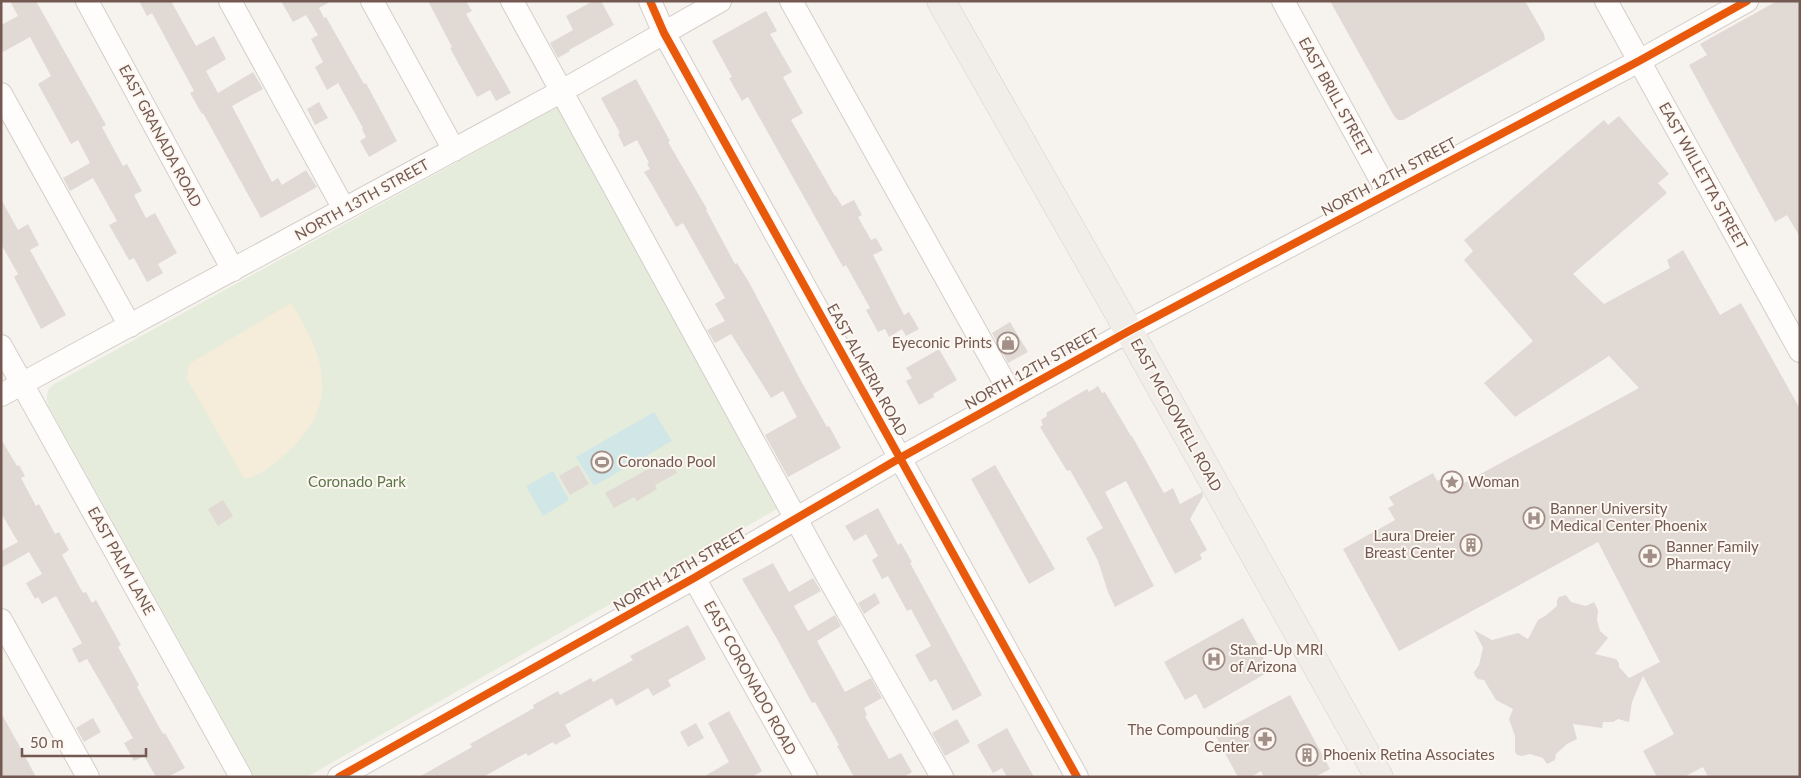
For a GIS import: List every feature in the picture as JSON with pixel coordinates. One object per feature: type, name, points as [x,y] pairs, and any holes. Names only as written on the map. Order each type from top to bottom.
[{"type":"main road","name":"EAST MCDOWELL ROAD","points":[[941,1],[1129,331],[1376,776]]},
{"type":"street","name":"EAST GRANADA ROAD","points":[[87,1],[233,270]]},
{"type":"street","points":[[230,1],[344,209]]},
{"type":"street","points":[[372,1],[454,150]]},
{"type":"street","points":[[512,1],[824,570],[942,777]]},
{"type":"street","name":"EAST ALMERIA ROAD","points":[[650,1],[664,33],[1078,777]]},
{"type":"street","name":"NORTH 13TH STREET","points":[[1,395],[562,91],[720,1]]},
{"type":"street","points":[[791,1],[1012,396]]},
{"type":"street","name":"EAST BRILL STREET","points":[[1283,1],[1388,193]]},
{"type":"street","name":"EAST WILLETTA STREET","points":[[1606,1],[1800,351]]},
{"type":"street","name":"NORTH 12TH STREET","points":[[339,777],[694,578],[900,458],[1129,331],[1639,61],[1747,1]]},
{"type":"street","points":[[1,94],[130,326]]},
{"type":"street","name":"EAST PALM LANE","points":[[1,346],[241,777]]},
{"type":"street","name":"EAST CORONADO ROAD","points":[[694,578],[806,777]]},
{"type":"street","points":[[1,620],[88,777]]},
{"type":"green space","name":"Coronado Park","points":[[561,105],[784,505],[307,777],[255,777],[48,405],[48,391],[54,384]]},
{"type":"sand","points":[[291,303],[313,344],[320,364],[321,401],[314,419],[301,438],[283,456],[265,470],[254,476],[244,478],[187,379],[189,364]]},
{"type":"shaded area","points":[[654,412],[672,441],[594,486],[576,457]]},
{"type":"shaded area","points":[[553,471],[569,500],[543,516],[526,486]]},
{"type":"building","points":[[10,1],[36,1],[106,125],[102,127],[123,166],[127,164],[142,191],[134,195],[146,218],[155,213],[177,253],[158,264],[163,273],[147,282],[134,258],[129,260],[109,225],[117,221],[93,178],[70,191],[63,178],[90,163],[78,140],[71,144],[38,84],[51,76],[30,37],[1,53],[1,25],[18,16]]},
{"type":"building","points":[[139,1],[174,1],[172,3],[196,46],[214,36],[226,59],[206,71],[218,93],[253,72],[263,89],[232,106],[272,182],[278,178],[282,185],[306,170],[317,187],[261,218],[190,93],[194,91],[152,13],[147,16]]},
{"type":"building","points":[[281,1],[331,1],[319,8],[364,84],[366,83],[397,141],[369,157],[360,141],[366,137],[363,128],[338,83],[327,90],[315,67],[323,62],[311,39],[318,35],[306,15],[293,22]]},
{"type":"building","points":[[428,1],[466,1],[472,11],[466,14],[511,93],[496,101],[490,90],[477,97],[450,48],[452,47]]},
{"type":"building","points":[[593,1],[601,1],[614,25],[558,58],[550,43],[573,30],[566,16]]},
{"type":"building","points":[[1330,1],[1525,1],[1544,34],[1545,40],[1403,120],[1398,120]]},
{"type":"building","points":[[1777,1],[1800,1],[1800,237],[1787,215],[1775,222],[1689,65],[1707,55],[1700,44]]},
{"type":"building","points":[[766,11],[777,31],[770,34],[792,72],[783,77],[803,113],[791,120],[842,206],[854,200],[862,215],[858,217],[871,240],[876,238],[883,250],[873,255],[904,315],[909,312],[919,329],[906,336],[902,329],[889,337],[885,329],[878,332],[866,310],[870,308],[846,265],[843,267],[748,97],[742,101],[729,78],[732,77],[712,41]]},
{"type":"building","points":[[636,79],[670,141],[668,142],[707,209],[735,264],[737,263],[750,284],[801,381],[841,448],[788,477],[765,435],[797,417],[783,391],[771,398],[731,334],[715,343],[707,330],[725,321],[715,304],[725,298],[683,223],[676,227],[644,172],[650,169],[647,164],[649,163],[637,140],[624,147],[618,134],[620,133],[601,98]]},
{"type":"building","points":[[319,102],[328,118],[315,125],[307,109]]},
{"type":"building","points":[[1619,116],[1669,174],[1658,183],[1667,193],[1573,274],[1604,304],[1670,268],[1667,260],[1683,250],[1720,315],[1741,303],[1800,409],[1800,777],[1708,777],[1703,767],[1684,777],[1657,777],[1643,751],[1674,734],[1643,676],[1632,702],[1629,722],[1618,719],[1613,722],[1603,722],[1602,728],[1573,724],[1577,739],[1567,744],[1556,754],[1555,760],[1547,764],[1543,758],[1530,754],[1517,755],[1515,752],[1515,736],[1509,719],[1513,709],[1496,700],[1484,680],[1478,679],[1475,676],[1474,672],[1479,665],[1483,648],[1474,630],[1492,640],[1518,633],[1528,639],[1538,620],[1557,606],[1559,597],[1566,595],[1571,602],[1586,606],[1594,602],[1598,610],[1597,620],[1600,631],[1608,638],[1595,654],[1616,659],[1619,667],[1629,678],[1660,662],[1598,542],[1399,651],[1343,549],[1395,520],[1388,508],[1394,505],[1389,497],[1433,473],[1437,481],[1445,477],[1451,490],[1639,388],[1609,356],[1515,417],[1484,383],[1533,341],[1464,260],[1473,251],[1464,240],[1604,120],[1608,125]]},
{"type":"building","points":[[1,199],[18,230],[28,224],[39,245],[30,250],[66,315],[41,329],[14,277],[18,274],[1,244]]},
{"type":"building","name":"Eyeconic Prints","points":[[1010,322],[1028,352],[1008,363],[992,333]]},
{"type":"building","points":[[939,349],[957,380],[933,394],[934,397],[919,405],[906,381],[912,378],[906,368]]},
{"type":"building","points":[[1098,386],[1102,393],[1105,392],[1164,493],[1173,488],[1180,504],[1202,492],[1203,496],[1190,519],[1207,550],[1200,554],[1202,559],[1175,574],[1126,481],[1105,492],[1154,586],[1115,607],[1098,561],[1086,538],[1103,528],[1070,470],[1067,471],[1040,427],[1043,425],[1041,420],[1047,416],[1046,413],[1087,389],[1089,392]]},
{"type":"building","points":[[1,439],[25,476],[21,478],[36,506],[39,504],[55,534],[59,532],[69,550],[62,555],[83,593],[86,592],[92,603],[96,600],[121,645],[118,647],[139,685],[137,687],[163,734],[165,733],[185,768],[168,777],[156,777],[144,756],[134,761],[124,743],[133,738],[87,659],[79,663],[72,649],[82,643],[56,596],[42,604],[38,597],[35,599],[26,583],[42,574],[29,552],[1,568],[1,551],[18,542],[1,513]]},
{"type":"building","points":[[668,458],[677,473],[655,485],[657,489],[637,501],[634,497],[614,508],[605,493]]},
{"type":"building","points":[[578,465],[589,484],[570,495],[559,476]]},
{"type":"building","points":[[995,465],[1055,569],[1029,584],[971,479]]},
{"type":"building","points":[[223,500],[233,516],[218,526],[208,509]]},
{"type":"building","points":[[878,508],[898,545],[901,543],[912,562],[910,563],[982,695],[953,711],[936,679],[930,682],[915,655],[931,646],[911,609],[907,611],[888,576],[882,579],[872,560],[878,556],[866,534],[854,541],[845,526]]},
{"type":"building","points":[[773,563],[789,592],[813,578],[821,591],[794,606],[808,631],[835,615],[841,626],[817,641],[845,692],[871,678],[882,698],[864,708],[867,715],[865,716],[889,759],[901,753],[912,772],[904,777],[854,777],[815,702],[812,703],[742,579]]},
{"type":"building","points":[[875,593],[880,603],[864,614],[858,603]]},
{"type":"building","name":"Stand-Up MRI of Arizona","points":[[1243,618],[1270,671],[1204,709],[1196,694],[1185,700],[1164,662]]},
{"type":"building","points":[[688,625],[706,659],[668,680],[671,686],[653,696],[648,688],[616,706],[612,698],[565,725],[571,736],[555,745],[553,742],[528,756],[526,753],[483,777],[419,777],[472,747],[470,744],[534,708],[533,705],[558,691],[560,695],[591,678],[593,682],[633,660],[630,656]]},
{"type":"building","name":"The Compounding Center","points":[[1290,695],[1330,769],[1315,777],[1264,777],[1261,771],[1251,777],[1238,777],[1215,735]]},
{"type":"building","points":[[729,711],[762,771],[752,777],[703,777],[729,762],[708,723]]},
{"type":"building","points":[[1,713],[19,745],[36,777],[1,777]]},
{"type":"building","points":[[93,718],[101,732],[84,742],[76,728]]},
{"type":"building","points":[[957,719],[970,742],[945,756],[932,733]]},
{"type":"building","points":[[696,723],[704,738],[688,747],[680,732]]},
{"type":"building","points":[[1007,728],[1034,777],[1007,777],[1002,768],[993,773],[977,745]]},
{"type":"cycle path","points":[[650,1],[664,33],[1077,777]]},
{"type":"cycle path","points":[[339,777],[694,578],[900,458],[1129,331],[1639,61],[1747,1]]},
{"type":"place","name":"Eyeconic Prints","points":[[1008,343]]},
{"type":"place","name":"Coronado Pool","points":[[602,462]]},
{"type":"place","name":"Woman","points":[[1452,482]]},
{"type":"place","name":"Banner University Medical Center Phoenix","points":[[1534,518]]},
{"type":"place","name":"Laura Dreier Breast Center","points":[[1471,545]]},
{"type":"place","name":"Banner Family Pharmacy","points":[[1650,556]]},
{"type":"place","name":"Stand-Up MRI of Arizona","points":[[1214,659]]},
{"type":"place","name":"The Compounding Center","points":[[1265,739]]},
{"type":"place","name":"Phoenix Retina Associates","points":[[1307,755]]}]
